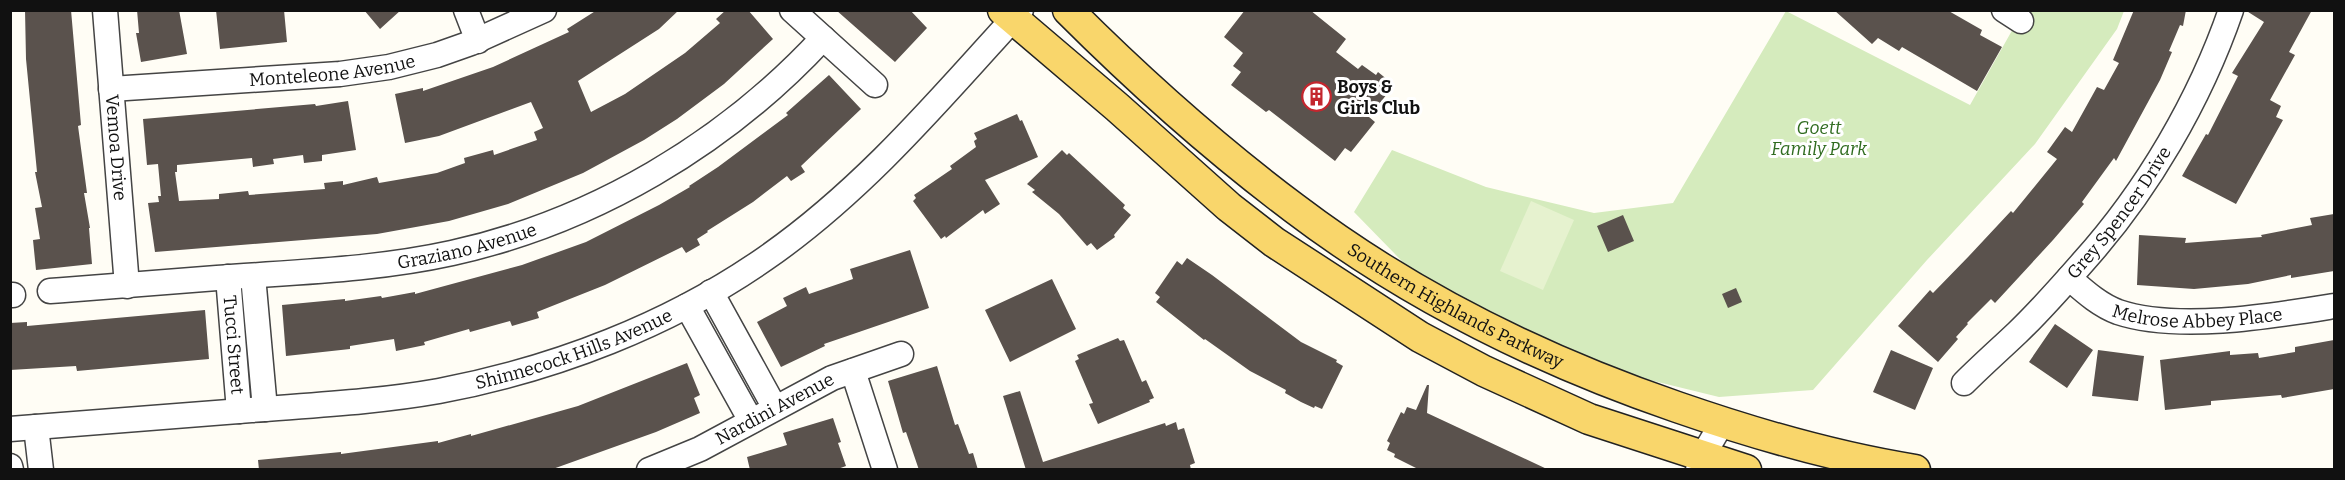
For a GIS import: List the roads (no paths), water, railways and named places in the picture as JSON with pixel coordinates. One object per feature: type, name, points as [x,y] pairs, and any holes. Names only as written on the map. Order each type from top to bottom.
[{"type":"main road","name":"Southern Highlands Parkway","points":[[1068,10],[1116,58],[1219,148],[1294,209],[1380,267],[1456,311],[1551,360],[1610,384],[1722,423],[1816,450],[1915,470]]},
{"type":"main road","points":[[1012,13],[1229,207],[1274,242],[1373,307],[1435,345],[1538,398],[1700,463],[1746,470]]},
{"type":"street","name":"Vemoa Drive","points":[[105,10],[127,285]]},
{"type":"street","points":[[466,10],[478,41]]},
{"type":"street","name":"Monteleone Avenue","points":[[111,89],[340,74],[389,67],[478,41],[544,10]]},
{"type":"street","points":[[792,10],[875,85]]},
{"type":"street","name":"Grey Spencer Drive","points":[[1964,383],[2018,332],[2085,261],[2123,211],[2174,136],[2215,53],[2231,10]]},
{"type":"street","name":"Shinnecock Hills Avenue","points":[[10,429],[402,397],[478,383],[612,341],[687,306],[767,258],[874,168],[920,123],[1012,13]]},
{"type":"street","name":"Graziano Avenue","points":[[50,291],[383,265],[452,253],[517,235],[586,209],[646,178],[712,137],[776,87],[823,38]]},
{"type":"street","name":"Tucci Street","points":[[253,276],[265,409]]},
{"type":"street","name":"Tucci Street","points":[[228,277],[239,411]]},
{"type":"street","name":"Melrose Abbey Place","points":[[2069,278],[2094,300],[2109,308],[2145,318],[2199,321],[2334,306]]},
{"type":"street","points":[[711,292],[775,408]]},
{"type":"street","points":[[687,306],[751,422]]},
{"type":"street","name":"Nardini Avenue","points":[[649,470],[700,449],[832,378],[901,354]]},
{"type":"street","points":[[853,370],[885,470]]},
{"type":"street","points":[[1700,463],[1722,423]]},
{"type":"street","points":[[36,427],[41,470]]},
{"type":"place","name":"Boys & Girls Club","points":[[1316,97]]},
{"type":"park label","name":"Goett Family Park","points":[[1819,138]]}]
